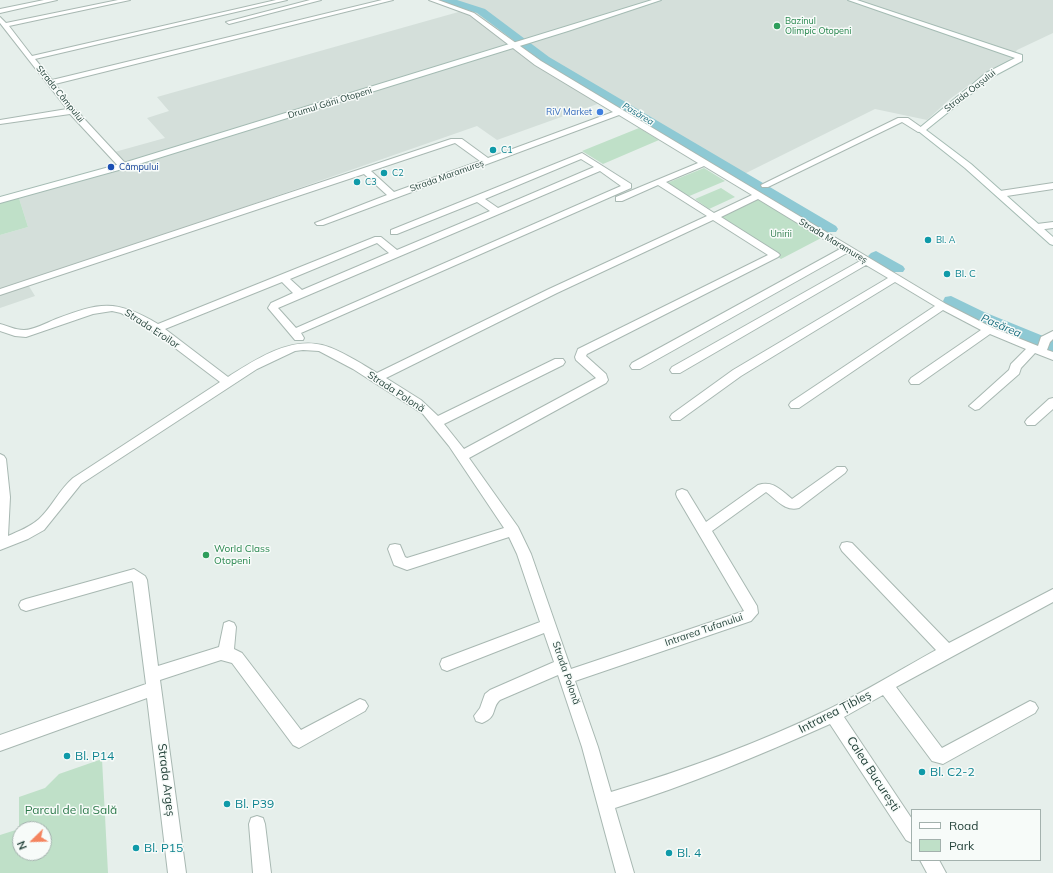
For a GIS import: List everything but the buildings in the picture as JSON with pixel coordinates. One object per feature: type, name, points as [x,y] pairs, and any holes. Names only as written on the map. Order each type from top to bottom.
[{"type":"street","points":[[0,11],[54,0]]},
{"type":"street","points":[[6,29],[127,0]]},
{"type":"street","points":[[28,55],[256,0]]},
{"type":"street","points":[[28,55],[284,0]]},
{"type":"street","points":[[226,22],[318,0]]},
{"type":"street","points":[[50,83],[390,0]]},
{"type":"street","name":"Strada Maramureș","points":[[432,0],[472,14],[538,63],[942,306],[989,330],[1053,356]]},
{"type":"street","name":"Drumul Gării Otopeni","points":[[0,200],[122,166],[658,0]]},
{"type":"street","name":"Strada Oașului","points":[[851,0],[1019,57],[1018,59],[989,75],[921,130]]},
{"type":"street","points":[[6,29],[109,10]]},
{"type":"street","name":"Strada Câmpului","points":[[0,19],[6,29],[72,111],[122,166]]},
{"type":"street","points":[[0,122],[72,111]]},
{"type":"street","name":"Strada Maramureș","points":[[320,223],[620,112]]},
{"type":"street","points":[[765,185],[901,120],[905,120],[921,130],[963,162],[1053,242]]},
{"type":"street","points":[[0,292],[456,140],[486,161]]},
{"type":"street","points":[[295,332],[628,186],[582,156],[478,198],[402,240],[396,254],[273,306],[295,332],[303,346]]},
{"type":"street","points":[[552,227],[704,163]]},
{"type":"street","points":[[156,329],[378,238],[402,240],[496,211],[600,168]]},
{"type":"street","points":[[365,170],[393,196]]},
{"type":"street","points":[[462,456],[602,380],[602,376],[580,357],[582,352],[774,255],[659,182]]},
{"type":"street","points":[[1000,194],[1053,186]]},
{"type":"street","points":[[377,378],[553,291],[758,196]]},
{"type":"street","points":[[478,198],[496,211]]},
{"type":"street","points":[[1037,227],[1053,225]]},
{"type":"street","points":[[378,238],[396,254]]},
{"type":"street","points":[[636,366],[846,249]]},
{"type":"street","points":[[676,370],[866,261]]},
{"type":"street","points":[[283,278],[300,294]]},
{"type":"street","points":[[676,417],[694,407],[714,388],[895,278]]},
{"type":"street","points":[[795,405],[942,306]]},
{"type":"street","name":"Strada Eroilor","points":[[0,327],[14,334],[30,333],[93,311],[113,308],[128,312],[156,329],[227,382]]},
{"type":"street","points":[[915,381],[989,330]]},
{"type":"street","points":[[974,406],[1015,371],[1015,367],[1037,350],[1049,337]]},
{"type":"street","name":"Strada Polonă","points":[[1,544],[35,529],[44,522],[66,491],[77,481],[227,382],[265,359],[292,348],[303,346],[312,346],[329,351],[417,403],[437,422],[462,456],[512,531],[526,561],[565,671],[606,802],[626,873]]},
{"type":"street","points":[[437,422],[559,362]]},
{"type":"street","points":[[1031,422],[1053,402]]},
{"type":"street","points":[[0,459],[4,497],[1,544]]},
{"type":"street","points":[[682,494],[704,530],[762,488],[770,488],[790,504],[794,504],[841,470]]},
{"type":"street","name":"Intrarea Tufanului","points":[[565,671],[746,617],[751,612],[750,606],[704,530]]},
{"type":"street","points":[[395,549],[400,561],[407,564],[512,531]]},
{"type":"street","points":[[847,547],[947,651]]},
{"type":"street","name":"Strada Argeș","points":[[26,605],[119,578],[134,575],[140,580],[143,592],[177,873]]},
{"type":"street","name":"Intrarea Țibleș","points":[[606,802],[665,784],[741,756],[833,715],[947,651],[1053,595]]},
{"type":"street","points":[[447,664],[549,625]]},
{"type":"street","points":[[226,652],[229,627]]},
{"type":"street","points":[[0,743],[226,652]]},
{"type":"street","points":[[226,652],[237,658],[299,740],[360,706]]},
{"type":"street","points":[[482,716],[487,712],[490,699],[495,695],[565,671]]},
{"type":"street","points":[[886,686],[938,755],[943,756],[1030,708]]},
{"type":"street","name":"Calea București","points":[[833,715],[911,832]]},
{"type":"street","points":[[257,824],[262,873]]},
{"type":"street","points":[[930,861],[937,873]]},
{"type":"shaded area","points":[[438,0],[1053,0],[1053,33],[1017,50],[1012,58],[988,71],[950,99],[927,120],[875,109],[732,180],[603,102],[497,140],[477,126],[27,283],[35,296],[0,308],[0,235],[28,227],[18,195],[122,166],[111,153],[165,138],[147,118],[169,111],[157,97],[469,9]]},
{"type":"green space","points":[[639,128],[659,140],[603,164],[582,151]]},
{"type":"green space","points":[[704,168],[725,181],[687,197],[667,183]]},
{"type":"green space","points":[[721,188],[735,197],[709,209],[695,199]]},
{"type":"green space","points":[[18,195],[28,227],[0,235],[0,200]]},
{"type":"green space","name":"Unirii","points":[[758,196],[825,236],[781,259],[713,216]]},
{"type":"green space","name":"Parcul de la Sală","points":[[102,759],[108,873],[0,873],[0,835],[12,831],[12,861],[52,861],[52,821],[19,821],[19,797],[45,788],[59,774]]},
{"type":"waterway","name":"Pasărea","points":[[446,0],[481,11],[545,59],[831,229]]},
{"type":"waterway","name":"Pasărea","points":[[876,256],[897,269]]},
{"type":"waterway","name":"Pasărea","points":[[951,301],[978,316],[1053,347]]},
{"type":"place","name":"Bazinul Olimpic Otopeni","points":[[777,26]]},
{"type":"place","name":"RiV Market","points":[[600,112]]},
{"type":"place","name":"C1","points":[[493,150]]},
{"type":"place","name":"Câmpului","points":[[111,167]]},
{"type":"place","name":"C2","points":[[384,173]]},
{"type":"place","name":"C3","points":[[357,182]]},
{"type":"place","name":"Bl. A","points":[[928,240]]},
{"type":"place","name":"Bl. C","points":[[947,274]]},
{"type":"place","name":"World Class Otopeni","points":[[206,555]]},
{"type":"place","name":"Bl. P14","points":[[67,756]]},
{"type":"place","name":"Bl. C2-2","points":[[922,772]]},
{"type":"place","name":"Bl. P39","points":[[227,804]]},
{"type":"place","name":"Bl. P15","points":[[136,848]]},
{"type":"place","name":"Bl. 4","points":[[669,853]]}]
